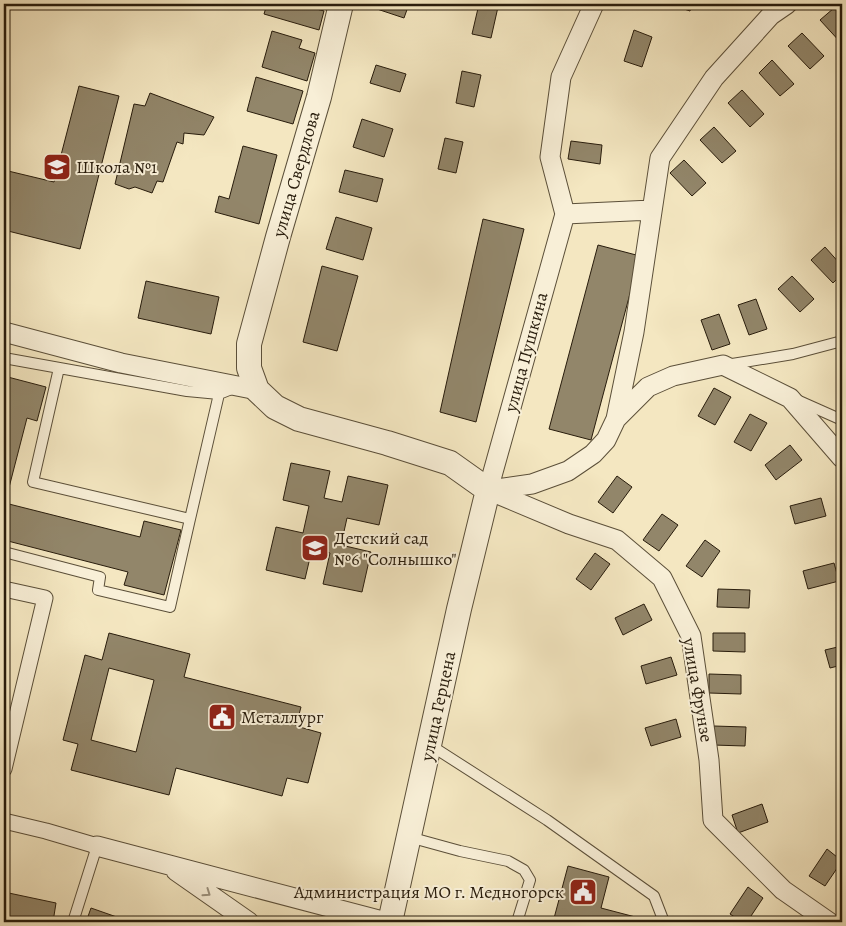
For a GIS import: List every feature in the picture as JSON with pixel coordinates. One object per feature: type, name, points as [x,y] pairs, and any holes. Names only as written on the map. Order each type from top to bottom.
[{"type":"street","name":"улица Свердлова","points":[[248,388],[249,344],[278,236],[319,97],[341,4]]},
{"type":"street","name":"улица Пушкина","points":[[488,490],[564,214],[550,156],[561,77],[594,4]]},
{"type":"street","points":[[4,332],[121,363],[248,388],[275,407],[299,420],[387,442],[450,463],[488,490],[532,484],[568,471],[593,454],[606,440],[616,419],[634,332],[660,158],[714,78],[771,15],[787,4]]},
{"type":"street","points":[[564,214],[652,210]]},
{"type":"street","points":[[616,419],[648,387],[673,376],[723,365],[790,398],[842,458]]},
{"type":"street","name":"улица Герцена","points":[[390,922],[459,609],[488,490]]},
{"type":"street","name":"улица Фрунзе","points":[[488,490],[569,524],[617,540],[662,578],[690,636],[710,760],[713,820],[783,890],[829,922]]},
{"type":"street","points":[[4,589],[45,598],[4,769]]},
{"type":"street","points":[[4,822],[46,831],[386,922]]},
{"type":"street","points":[[167,864],[249,922]]},
{"type":"lane","points":[[723,365],[793,354],[842,341]]},
{"type":"lane","points":[[4,358],[187,392],[219,394],[248,388]]},
{"type":"lane","points":[[59,368],[33,482],[190,519]]},
{"type":"lane","points":[[4,552],[100,577],[98,590],[170,607],[219,394]]},
{"type":"lane","points":[[790,398],[842,420]]},
{"type":"lane","points":[[430,745],[548,820],[654,896],[664,922]]},
{"type":"lane","points":[[409,837],[450,849],[508,860],[524,870],[530,880],[517,922]]},
{"type":"lane","points":[[73,922],[98,846]]},
{"type":"building","points":[[267,4],[298,4],[324,11],[319,30],[264,14]]},
{"type":"building","points":[[375,4],[409,4],[404,18],[374,8]]},
{"type":"building","points":[[479,4],[498,7],[491,38],[472,34]]},
{"type":"building","points":[[669,4],[692,4],[690,11]]},
{"type":"building","points":[[834,8],[842,16],[842,44],[820,20]]},
{"type":"building","points":[[634,30],[652,37],[642,67],[624,61]]},
{"type":"building","points":[[272,31],[302,40],[299,48],[315,53],[307,81],[262,67]]},
{"type":"building","points":[[802,33],[824,56],[810,69],[788,46]]},
{"type":"building","points":[[772,60],[794,84],[780,96],[759,73]]},
{"type":"building","points":[[376,65],[406,74],[400,92],[370,83]]},
{"type":"building","points":[[462,71],[481,75],[474,107],[456,103]]},
{"type":"building","points":[[256,77],[303,91],[293,124],[247,111]]},
{"type":"building","points":[[79,86],[119,96],[80,249],[4,230],[4,170],[54,182]]},
{"type":"building","points":[[742,90],[764,114],[750,127],[728,103]]},
{"type":"building","points":[[150,93],[214,117],[204,135],[184,133],[183,144],[177,142],[163,182],[157,181],[152,193],[135,187],[129,189],[115,184],[134,104],[145,106]]},
{"type":"building","points":[[362,119],[393,129],[384,157],[353,147]]},
{"type":"building","points":[[714,127],[736,151],[722,163],[700,140]]},
{"type":"building","points":[[445,138],[463,142],[456,173],[438,169]]},
{"type":"building","points":[[571,141],[602,145],[600,164],[568,159]]},
{"type":"building","points":[[243,146],[277,155],[259,224],[215,212],[219,196],[229,199]]},
{"type":"building","points":[[684,160],[706,183],[692,196],[670,173]]},
{"type":"building","points":[[345,170],[383,179],[377,202],[339,192]]},
{"type":"building","points":[[336,217],[372,228],[363,260],[326,249]]},
{"type":"building","points":[[483,219],[524,229],[476,422],[440,412]]},
{"type":"building","points":[[598,245],[640,256],[591,440],[549,429]]},
{"type":"building","points":[[825,247],[842,266],[842,274],[833,283],[811,260]]},
{"type":"building","points":[[322,266],[358,276],[337,351],[303,342]]},
{"type":"building","points":[[792,276],[814,299],[800,312],[778,289]]},
{"type":"building","points":[[146,281],[219,297],[211,334],[138,318]]},
{"type":"building","points":[[756,299],[767,329],[749,335],[738,305]]},
{"type":"building","points":[[719,314],[730,344],[712,350],[701,320]]},
{"type":"building","points":[[4,376],[46,387],[37,421],[27,418],[5,503],[140,537],[144,521],[181,530],[164,595],[124,585],[128,572],[4,540]]},
{"type":"building","points":[[714,388],[731,397],[715,425],[698,416]]},
{"type":"building","points":[[750,414],[767,423],[751,451],[734,442]]},
{"type":"building","points":[[790,445],[802,460],[776,480],[765,465]]},
{"type":"building","points":[[291,463],[330,471],[324,498],[342,502],[348,476],[388,485],[379,525],[347,518],[341,545],[371,552],[362,592],[323,584],[330,553],[312,549],[305,579],[266,570],[276,527],[303,533],[309,506],[283,500]]},
{"type":"building","points":[[617,476],[632,487],[613,513],[598,502]]},
{"type":"building","points":[[821,498],[826,516],[795,524],[790,506]]},
{"type":"building","points":[[662,514],[678,525],[659,551],[643,540]]},
{"type":"building","points":[[705,540],[720,551],[702,577],[686,566]]},
{"type":"building","points":[[595,553],[610,564],[591,590],[576,579]]},
{"type":"building","points":[[834,563],[839,581],[808,589],[803,571]]},
{"type":"building","points":[[718,589],[750,590],[749,608],[717,607]]},
{"type":"building","points":[[644,604],[652,620],[623,635],[615,618]]},
{"type":"building","name":"Металлург","points":[[109,633],[190,654],[184,677],[301,707],[296,726],[321,733],[308,783],[287,778],[282,796],[176,768],[169,795],[71,770],[78,744],[63,740],[85,655],[102,660]],"holes":[[[109,668],[154,680],[136,752],[91,740]]]},
{"type":"building","points":[[713,633],[745,633],[745,652],[713,651]]},
{"type":"building","points":[[842,646],[842,665],[830,668],[825,650]]},
{"type":"building","points":[[671,657],[677,675],[646,684],[641,666]]},
{"type":"building","points":[[709,674],[741,675],[741,694],[709,693]]},
{"type":"building","points":[[676,719],[681,737],[651,746],[645,728]]},
{"type":"building","points":[[714,726],[746,727],[745,746],[713,745]]},
{"type":"building","points":[[762,804],[768,822],[738,833],[732,815]]},
{"type":"building","points":[[827,849],[842,861],[825,886],[809,876]]},
{"type":"building","name":"Администрация МО г. Медногорск","points":[[568,866],[609,877],[601,908],[643,919],[642,922],[553,922]]},
{"type":"building","points":[[748,887],[763,898],[747,922],[742,922],[730,914]]},
{"type":"building","points":[[4,892],[56,903],[53,922],[4,922]]},
{"type":"building","points":[[91,908],[131,922],[86,922]]},
{"type":"place","name":"Школа №1","points":[[57,167]]},
{"type":"place","name":"Детский сад №6 \"Солнышко\"","points":[[315,548]]},
{"type":"place","name":"Металлург","points":[[222,717]]},
{"type":"place","name":"Администрация МО г. Медногорск","points":[[583,892]]}]
